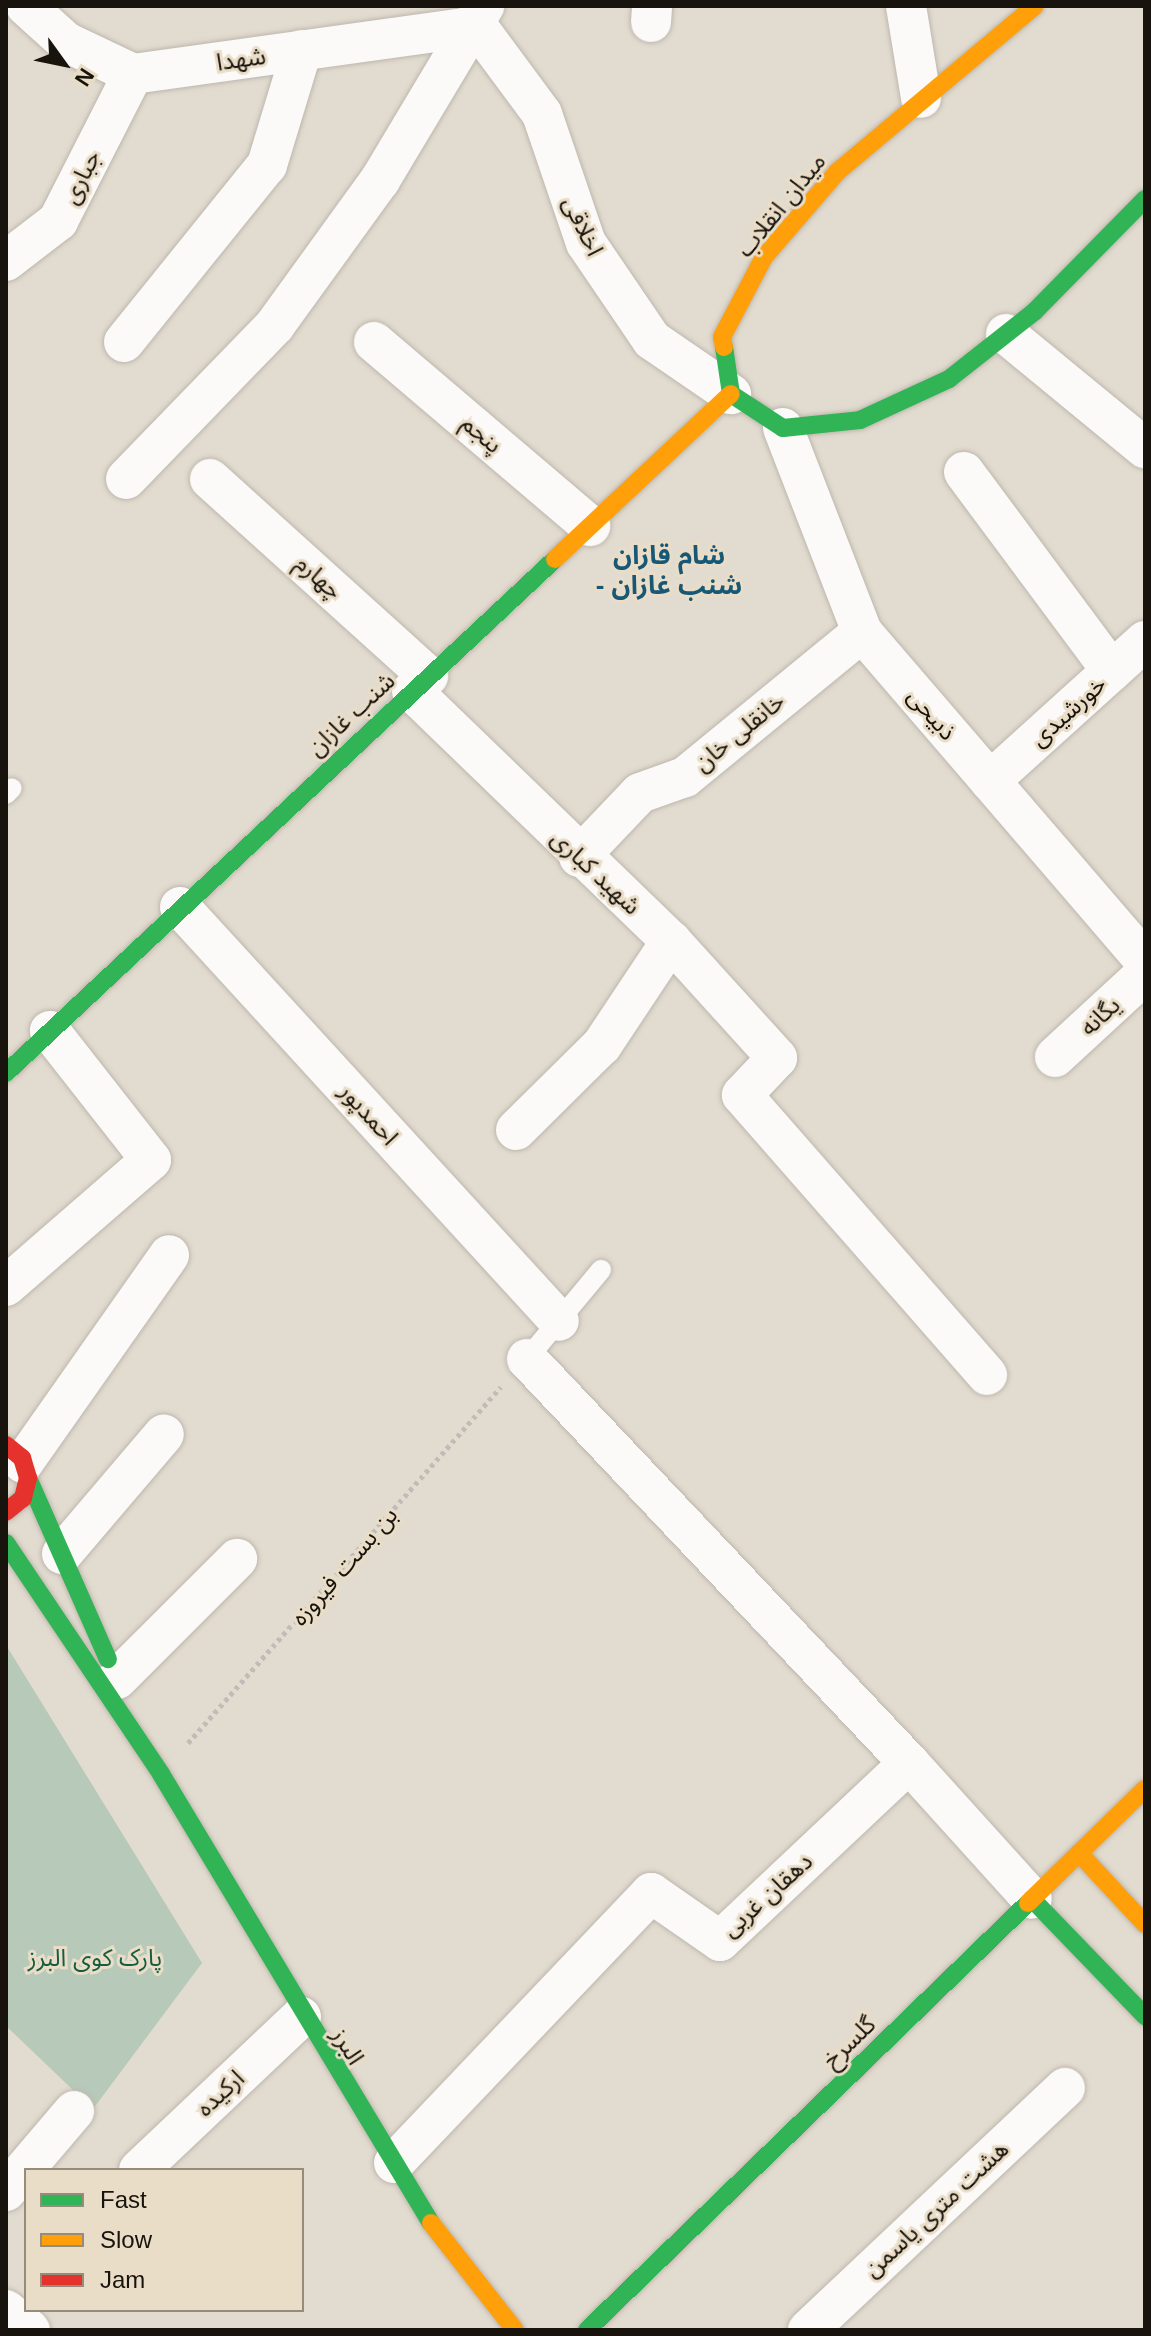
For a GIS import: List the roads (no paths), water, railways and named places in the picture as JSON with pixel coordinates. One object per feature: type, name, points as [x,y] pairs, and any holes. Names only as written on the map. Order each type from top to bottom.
[{"type":"main road","name":"میدان انقلاب","points":[[731,394],[722,337],[764,257],[837,172],[921,98],[1035,6]]},
{"type":"main road","points":[[731,394],[783,428],[860,420],[949,379],[1006,334],[1145,199]]},
{"type":"main road","name":"شنب غازان","points":[[6,1073],[731,394]]},
{"type":"main road","points":[[6,1512],[23,1498],[17,1455]]},
{"type":"main road","name":"البرز","points":[[17,1455],[161,1774]]},
{"type":"main road","name":"البرز","points":[[6,1543],[161,1774],[301,2017],[460,2268],[515,2330]]},
{"type":"main road","name":"گلسرخ","points":[[587,2330],[1145,1789]]},
{"type":"main road","points":[[1079,1853],[1145,1924]]},
{"type":"main road","points":[[1032,1899],[1145,2016]]},
{"type":"street","points":[[26,6],[66,42],[133,74]]},
{"type":"street","points":[[906,6],[921,98]]},
{"type":"street","points":[[126,479],[275,325],[380,180],[459,17]]},
{"type":"street","name":"شهدا","points":[[133,74],[302,50],[459,17]]},
{"type":"street","name":"اخلاقی","points":[[459,17],[542,114],[586,243],[652,340],[731,394]]},
{"type":"street","points":[[124,342],[267,165],[302,50]]},
{"type":"street","name":"جباری","points":[[6,261],[58,221],[133,74]]},
{"type":"street","points":[[1006,334],[1145,448]]},
{"type":"street","name":"پنجم","points":[[374,342],[590,526]]},
{"type":"street","name":"ذبیحی","points":[[783,428],[862,632],[1145,961]]},
{"type":"street","points":[[964,472],[1112,671]]},
{"type":"street","name":"چهارم","points":[[210,479],[420,683]]},
{"type":"street","name":"خانقلی خان","points":[[579,857],[640,793],[685,777],[862,632]]},
{"type":"street","name":"خورشیدی","points":[[990,781],[1145,641]]},
{"type":"street","name":"شهید کباری","points":[[420,683],[579,857],[671,941],[777,1058],[742,1095],[987,1375]]},
{"type":"street","name":"احمدپور","points":[[180,907],[559,1321]]},
{"type":"street","points":[[516,1130],[602,1045],[671,941]]},
{"type":"street","name":"یگانه","points":[[1055,1057],[1145,974]]},
{"type":"street","points":[[6,1286],[151,1160],[50,1031]]},
{"type":"street","points":[[17,1455],[169,1255]]},
{"type":"street","points":[[527,1359],[909,1763],[1032,1899]]},
{"type":"street","points":[[62,1554],[164,1434]]},
{"type":"street","points":[[117,1679],[237,1559]]},
{"type":"street","name":"دهقان غربی","points":[[394,2163],[651,1893],[720,1941],[909,1763]]},
{"type":"street","name":"ارکیده","points":[[141,2168],[301,2017]]},
{"type":"street","name":"هشت متری یاسمن","points":[[808,2330],[1065,2088]]},
{"type":"street","points":[[26,2168],[74,2111]]},
{"type":"street","points":[[6,2191],[24,2170]]},
{"type":"street","points":[[6,2310],[30,2330]]},
{"type":"lane","points":[[527,1359],[601,1270]]},
{"type":"district","name":"شام قازان - شنب غازان","points":[[669,571]]},
{"type":"park label","name":"پارک کوی البرز","points":[[95,1958]]}]
